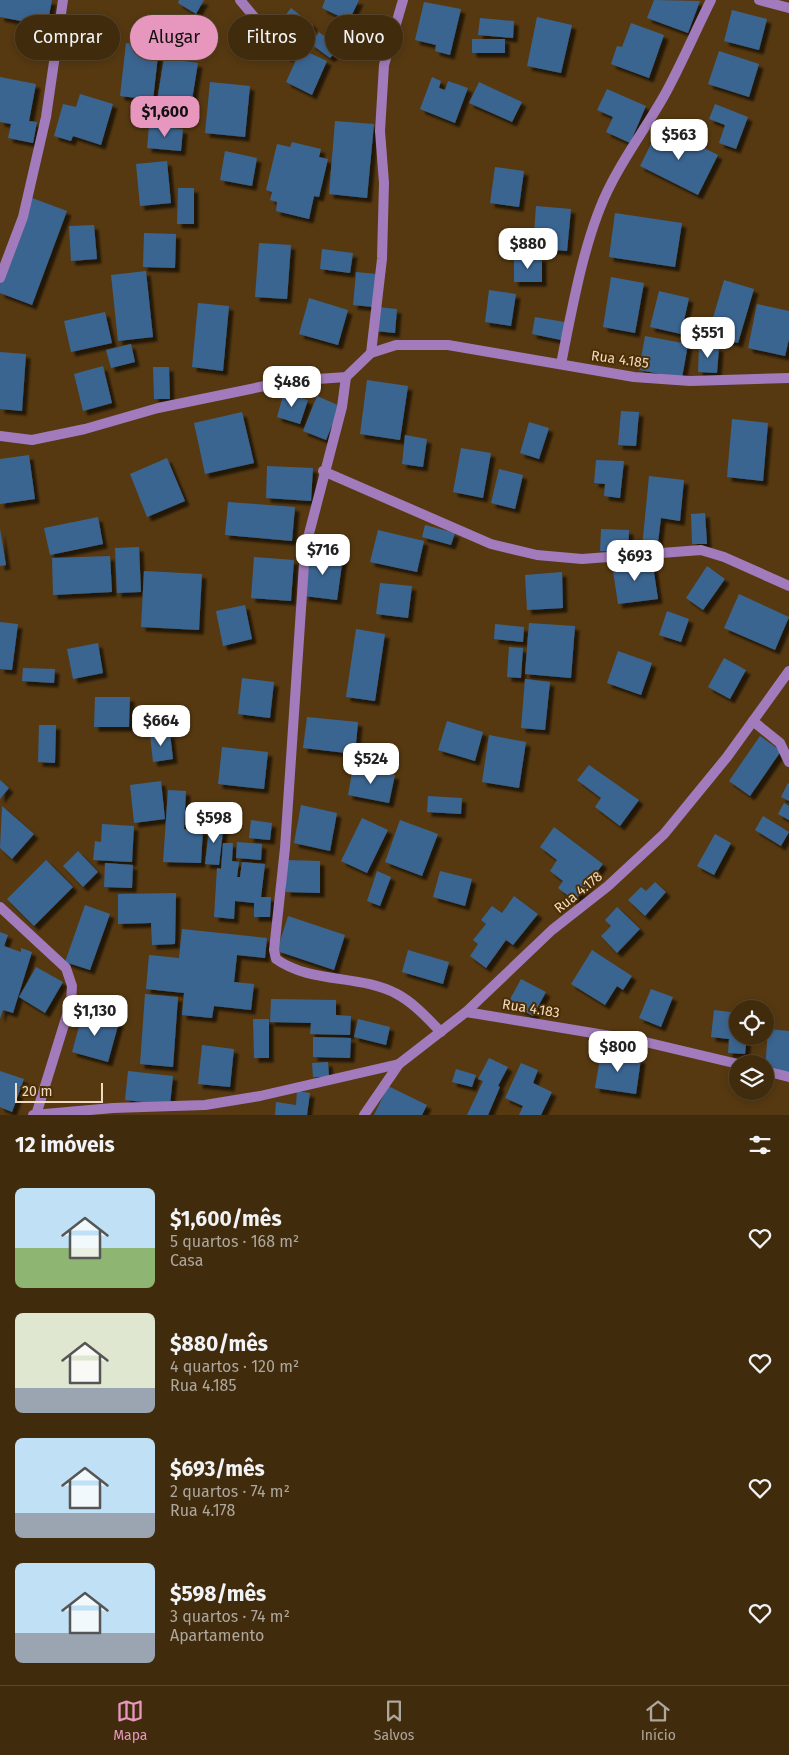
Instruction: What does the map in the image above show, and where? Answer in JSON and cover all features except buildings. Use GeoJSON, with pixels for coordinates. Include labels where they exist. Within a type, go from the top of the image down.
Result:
{"type":"FeatureCollection","features":[{"type":"Feature","properties":{"kind":"street"},"geometry":{"type":"LineString","coordinates":[[0,278],[23,217],[44,126],[63,0]]}},
{"type":"Feature","properties":{"kind":"street"},"geometry":{"type":"LineString","coordinates":[[240,0],[252,15]]}},
{"type":"Feature","properties":{"kind":"street"},"geometry":{"type":"LineString","coordinates":[[0,436],[32,440],[85,429],[158,408],[290,381],[346,376],[371,353],[382,259],[384,183],[380,131],[384,65],[403,0]]}},
{"type":"Feature","properties":{"kind":"street"},"geometry":{"type":"LineString","coordinates":[[561,364],[576,291],[594,225],[610,185],[664,96],[711,0]]}},
{"type":"Feature","properties":{"kind":"street"},"geometry":{"type":"LineString","coordinates":[[759,0],[789,8]]}},
{"type":"Feature","properties":{"kind":"street","name":"Rua 4.185"},"geometry":{"type":"LineString","coordinates":[[371,353],[396,345],[448,344],[634,377],[690,381],[789,378]]}},
{"type":"Feature","properties":{"kind":"street"},"geometry":{"type":"LineString","coordinates":[[346,376],[342,407],[323,471],[305,549],[285,848],[274,950],[276,959],[295,970],[379,988],[397,994],[420,1011],[441,1032]]}},
{"type":"Feature","properties":{"kind":"street"},"geometry":{"type":"LineString","coordinates":[[323,471],[491,544],[537,555],[582,559],[701,550],[724,557],[789,586]]}},
{"type":"Feature","properties":{"kind":"street","name":"Rua 4.178"},"geometry":{"type":"LineString","coordinates":[[364,1115],[399,1064],[466,1012],[552,930],[608,886],[664,834],[727,757],[789,671]]}},
{"type":"Feature","properties":{"kind":"street"},"geometry":{"type":"LineString","coordinates":[[753,721],[780,743],[789,762]]}},
{"type":"Feature","properties":{"kind":"street"},"geometry":{"type":"LineString","coordinates":[[0,906],[66,968],[72,986],[71,1002],[34,1115],[113,1108],[205,1105],[260,1096],[399,1064]]}},
{"type":"Feature","properties":{"kind":"street","name":"Rua 4.183"},"geometry":{"type":"LineString","coordinates":[[466,1012],[641,1040],[729,1062]]}},
{"type":"Feature","properties":{"kind":"street"},"geometry":{"type":"LineString","coordinates":[[774,1073],[789,1077]]}}]}
